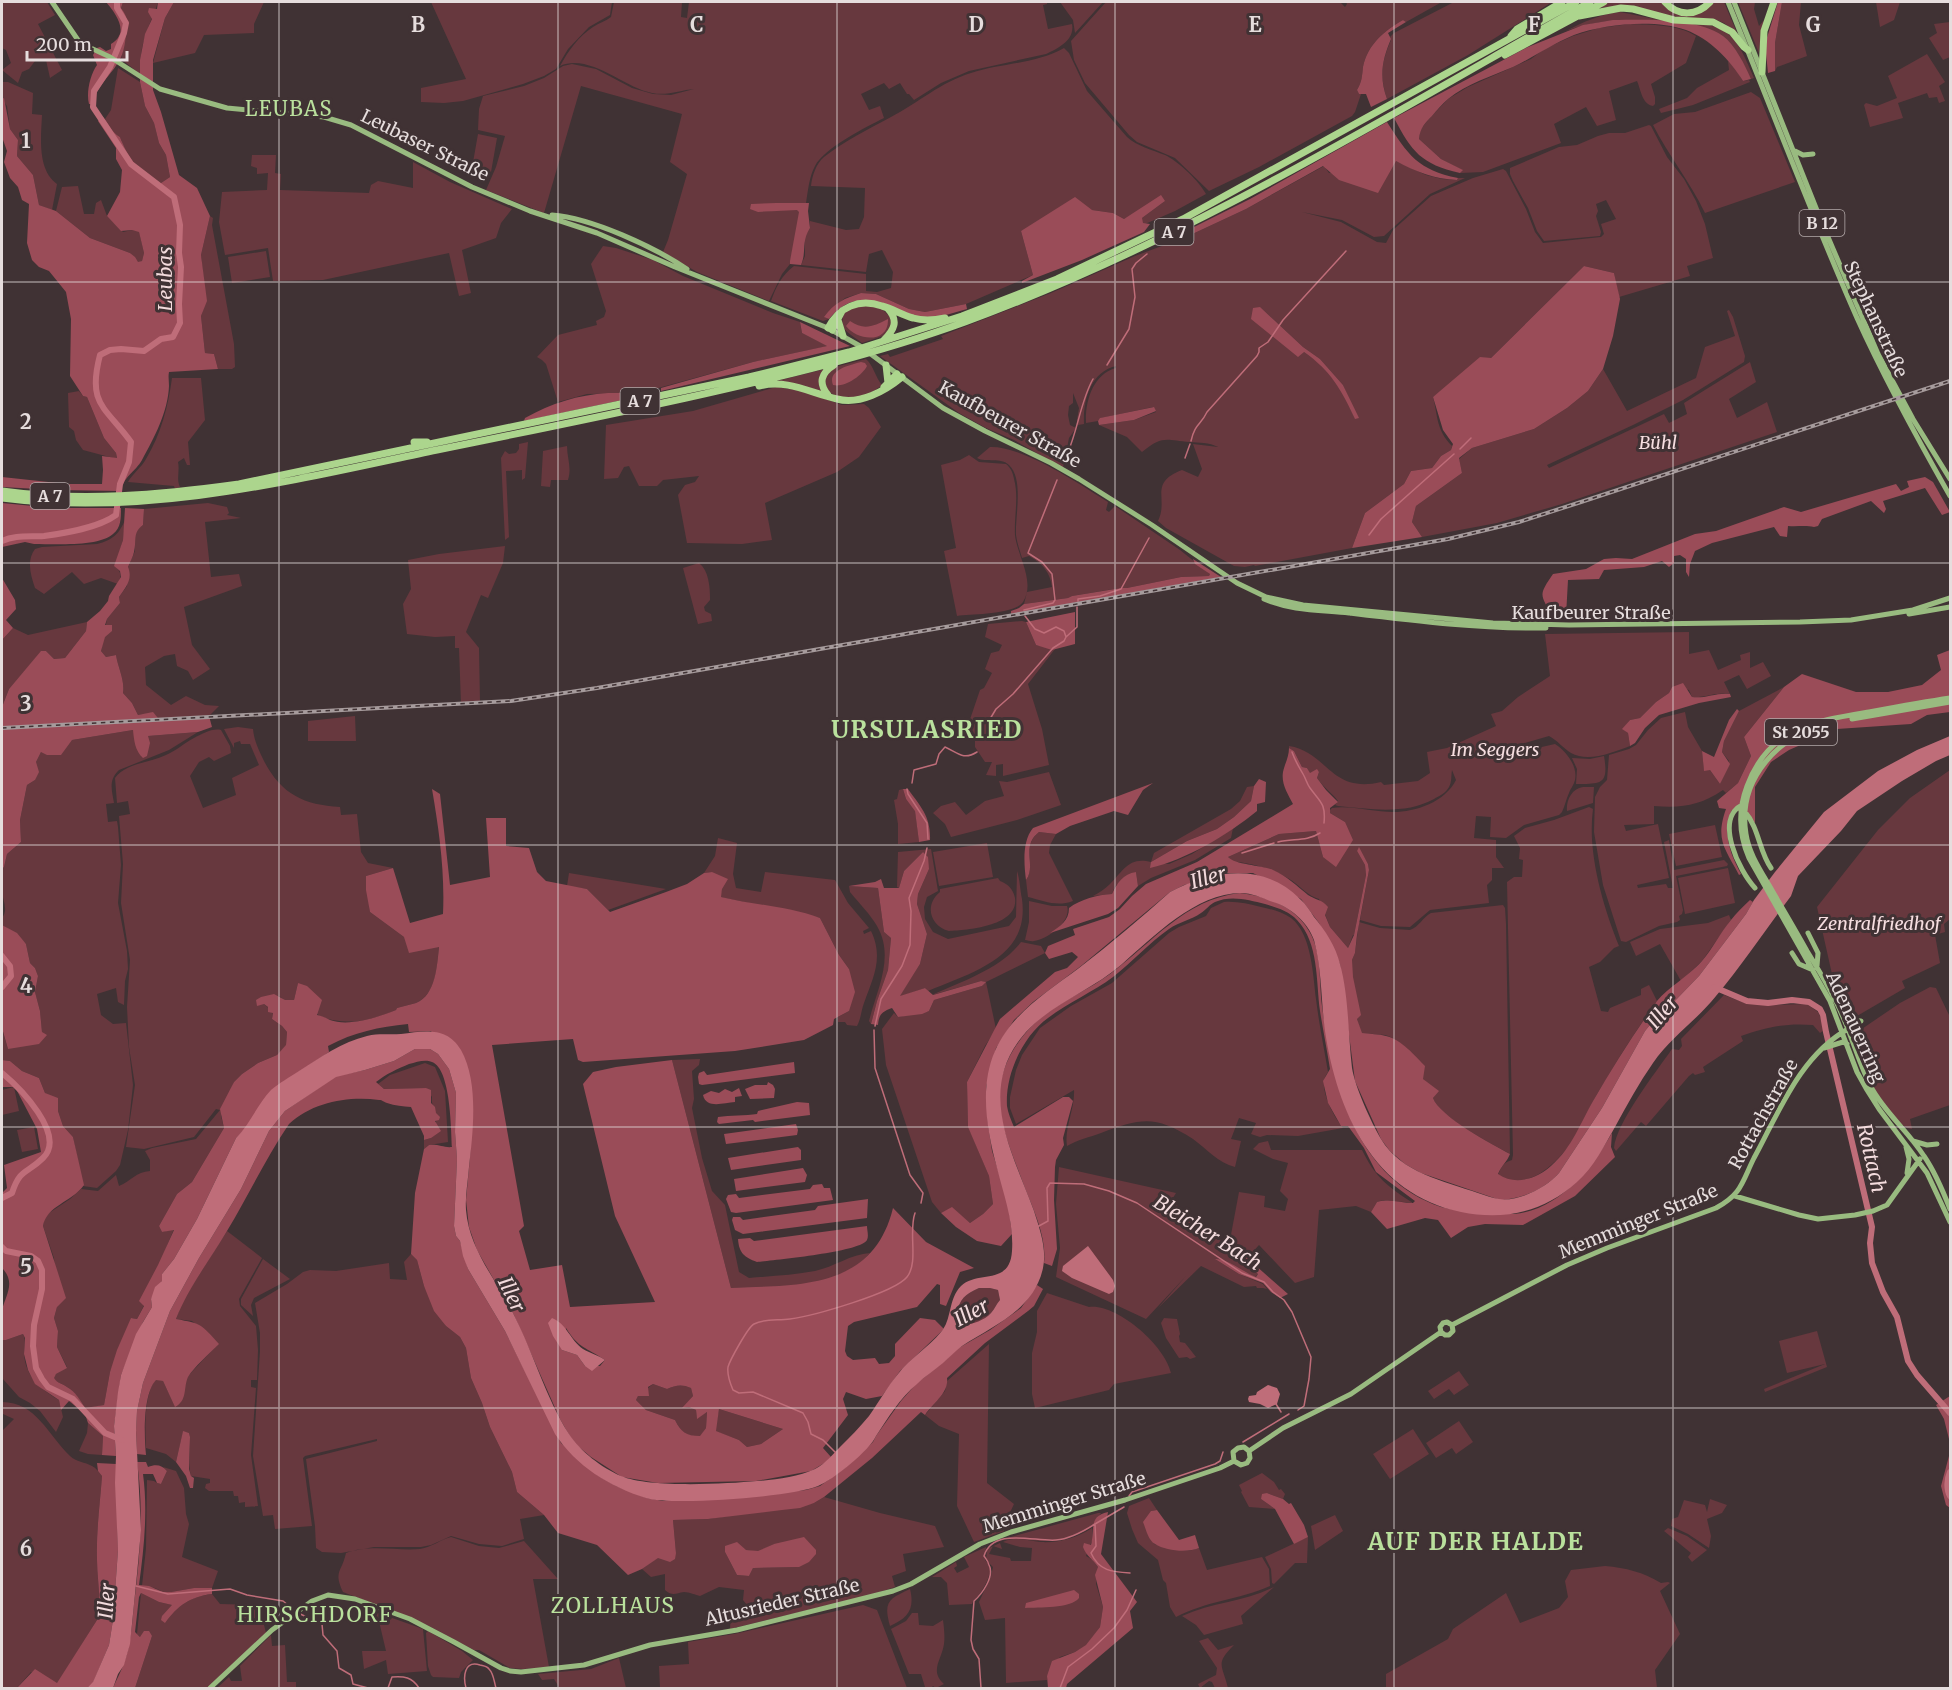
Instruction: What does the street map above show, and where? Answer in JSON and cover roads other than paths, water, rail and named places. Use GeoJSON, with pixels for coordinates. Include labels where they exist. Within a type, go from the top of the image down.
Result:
{"type":"FeatureCollection","features":[{"type":"Feature","properties":{"kind":"highway","name":"A 7"},"geometry":{"type":"LineString","coordinates":[[1508,40],[1517,28],[1562,2]]}},
{"type":"Feature","properties":{"kind":"highway","name":"A 7"},"geometry":{"type":"LineString","coordinates":[[884,345],[1074,271],[1183,219],[1576,2]]}},
{"type":"Feature","properties":{"kind":"highway","name":"A 7"},"geometry":{"type":"LineString","coordinates":[[508,432],[852,354],[1006,307],[1133,252],[1247,195],[1590,2]]}},
{"type":"Feature","properties":{"kind":"highway"},"geometry":{"type":"LineString","coordinates":[[1478,65],[1497,59],[1605,2]]}},
{"type":"Feature","properties":{"kind":"highway"},"geometry":{"type":"LineString","coordinates":[[1665,2],[1677,11],[1690,13],[1703,9],[1710,2]]}},
{"type":"Feature","properties":{"kind":"highway"},"geometry":{"type":"LineString","coordinates":[[1762,72],[1764,31],[1774,2]]}},
{"type":"Feature","properties":{"kind":"highway"},"geometry":{"type":"LineString","coordinates":[[1579,16],[1621,8],[1674,20],[1713,22],[1732,32],[1748,50]]}},
{"type":"Feature","properties":{"kind":"highway"},"geometry":{"type":"LineString","coordinates":[[830,329],[836,315],[843,309],[867,303],[887,307],[922,320],[962,316]]}},
{"type":"Feature","properties":{"kind":"highway"},"geometry":{"type":"LineString","coordinates":[[884,345],[895,325],[894,317],[887,307]]}},
{"type":"Feature","properties":{"kind":"highway"},"geometry":{"type":"LineString","coordinates":[[830,329],[838,320],[843,309]]}},
{"type":"Feature","properties":{"kind":"highway"},"geometry":{"type":"LineString","coordinates":[[838,320],[843,336]]}},
{"type":"Feature","properties":{"kind":"highway","name":"A 7"},"geometry":{"type":"LineString","coordinates":[[2,498],[55,503],[187,498],[221,494],[329,473],[498,434],[744,385],[838,362],[852,354]]}},
{"type":"Feature","properties":{"kind":"highway"},"geometry":{"type":"LineString","coordinates":[[830,397],[822,386],[822,377],[826,370],[838,362]]}},
{"type":"Feature","properties":{"kind":"highway"},"geometry":{"type":"LineString","coordinates":[[886,365],[888,382]]}},
{"type":"Feature","properties":{"kind":"highway"},"geometry":{"type":"LineString","coordinates":[[744,385],[795,386],[830,397],[857,400],[891,386],[900,376]]}},
{"type":"Feature","properties":{"kind":"highway"},"geometry":{"type":"LineString","coordinates":[[882,390],[888,382],[900,376]]}},
{"type":"Feature","properties":{"kind":"highway","name":"A 7"},"geometry":{"type":"LineString","coordinates":[[135,499],[310,470],[442,442],[498,434]]}},
{"type":"Feature","properties":{"kind":"highway"},"geometry":{"type":"LineString","coordinates":[[414,442],[442,442]]}},
{"type":"Feature","properties":{"kind":"highway"},"geometry":{"type":"LineString","coordinates":[[310,470],[326,461]]}},
{"type":"Feature","properties":{"kind":"highway"},"geometry":{"type":"LineString","coordinates":[[294,485],[329,473]]}},
{"type":"Feature","properties":{"kind":"highway","name":"A 7"},"geometry":{"type":"LineString","coordinates":[[2,491],[99,500]]}},
{"type":"Feature","properties":{"kind":"highway"},"geometry":{"type":"LineString","coordinates":[[187,498],[214,500]]}},
{"type":"Feature","properties":{"kind":"main road","name":"Leubaser Straße"},"geometry":{"type":"LineString","coordinates":[[52,2],[78,40],[116,60],[143,80],[160,89],[214,106],[324,117],[351,125],[472,186],[544,215],[587,229],[696,274]]}},
{"type":"Feature","properties":{"kind":"main road","name":"B 12"},"geometry":{"type":"LineString","coordinates":[[1728,2],[1748,50]]}},
{"type":"Feature","properties":{"kind":"main road","name":"B 12"},"geometry":{"type":"LineString","coordinates":[[1734,2],[1762,72]]}},
{"type":"Feature","properties":{"kind":"main road","name":"Stephanstraße"},"geometry":{"type":"LineString","coordinates":[[1748,50],[1775,121],[1845,284]]}},
{"type":"Feature","properties":{"kind":"main road","name":"Stephanstraße"},"geometry":{"type":"LineString","coordinates":[[1762,72],[1848,292],[1877,355],[1950,496]]}},
{"type":"Feature","properties":{"kind":"main road"},"geometry":{"type":"LineString","coordinates":[[1794,150],[1803,155],[1813,154]]}},
{"type":"Feature","properties":{"kind":"main road"},"geometry":{"type":"LineString","coordinates":[[544,215],[566,217],[610,231],[657,251],[696,274]]}},
{"type":"Feature","properties":{"kind":"main road","name":"Kaufbeurer Straße"},"geometry":{"type":"LineString","coordinates":[[696,274],[843,336],[956,415],[1051,463],[1111,498],[1247,591],[1294,608],[1518,628],[1850,624],[1950,607]]}},
{"type":"Feature","properties":{"kind":"main road","name":"Stephanstraße"},"geometry":{"type":"LineString","coordinates":[[1910,420],[1950,479]]}},
{"type":"Feature","properties":{"kind":"main road","name":"Kaufbeurer Straße"},"geometry":{"type":"LineString","coordinates":[[1237,583],[1266,597],[1303,605],[1493,623],[1544,625],[1841,621],[1903,612],[1950,598]]}},
{"type":"Feature","properties":{"kind":"main road","name":"Adenauerring"},"geometry":{"type":"LineString","coordinates":[[1759,873],[1749,846],[1745,828],[1745,812],[1749,793],[1758,773],[1778,747],[1804,730],[1829,722],[1950,700]]}},
{"type":"Feature","properties":{"kind":"main road","name":"Adenauerring"},"geometry":{"type":"LineString","coordinates":[[1916,706],[1821,720],[1789,733],[1760,761],[1748,783],[1742,804],[1741,822],[1744,848],[1812,960],[1871,1088],[1923,1155],[1950,1209]]}},
{"type":"Feature","properties":{"kind":"main road"},"geometry":{"type":"LineString","coordinates":[[1742,804],[1734,811],[1730,822],[1731,843],[1737,861],[1748,881],[1755,888]]}},
{"type":"Feature","properties":{"kind":"main road"},"geometry":{"type":"LineString","coordinates":[[1745,812],[1755,827],[1761,849],[1771,868]]}},
{"type":"Feature","properties":{"kind":"main road"},"geometry":{"type":"LineString","coordinates":[[1730,822],[1735,819],[1741,822]]}},
{"type":"Feature","properties":{"kind":"main road"},"geometry":{"type":"LineString","coordinates":[[1745,828],[1755,827]]}},
{"type":"Feature","properties":{"kind":"main road"},"geometry":{"type":"LineString","coordinates":[[1802,966],[1812,960],[1817,950],[1808,933]]}},
{"type":"Feature","properties":{"kind":"main road"},"geometry":{"type":"LineString","coordinates":[[1792,953],[1802,966],[1815,969]]}},
{"type":"Feature","properties":{"kind":"main road"},"geometry":{"type":"LineString","coordinates":[[1812,960],[1815,969]]}},
{"type":"Feature","properties":{"kind":"main road","name":"Adenauerring"},"geometry":{"type":"LineString","coordinates":[[1815,969],[1843,1015],[1847,1044],[1857,1072],[1879,1109],[1918,1160],[1950,1222]]}},
{"type":"Feature","properties":{"kind":"main road"},"geometry":{"type":"LineString","coordinates":[[1843,1015],[1847,1020],[1861,1021]]}},
{"type":"Feature","properties":{"kind":"main road","name":"Rottachstraße"},"geometry":{"type":"LineString","coordinates":[[1735,1196],[1805,1067],[1823,1047],[1845,1031]]}},
{"type":"Feature","properties":{"kind":"main road"},"geometry":{"type":"LineString","coordinates":[[1834,1041],[1847,1044]]}},
{"type":"Feature","properties":{"kind":"main road"},"geometry":{"type":"LineString","coordinates":[[1903,1140],[1909,1158],[1906,1176]]}},
{"type":"Feature","properties":{"kind":"main road"},"geometry":{"type":"LineString","coordinates":[[1911,1140],[1928,1145],[1937,1144]]}},
{"type":"Feature","properties":{"kind":"main road","name":"Memminger Straße"},"geometry":{"type":"LineString","coordinates":[[1249,1451],[1283,1428],[1351,1394],[1441,1332],[1440,1327],[1443,1323],[1448,1322],[1452,1325],[1567,1265],[1716,1208],[1735,1196],[1818,1219],[1832,1219],[1873,1211],[1887,1204],[1923,1155]]}},
{"type":"Feature","properties":{"kind":"main road"},"geometry":{"type":"LineString","coordinates":[[1906,1176],[1920,1169],[1926,1173]]}},
{"type":"Feature","properties":{"kind":"main road","name":"Memminger Straße"},"geometry":{"type":"LineString","coordinates":[[1234,1461],[1233,1452],[1238,1448],[1249,1451]]}},
{"type":"Feature","properties":{"kind":"main road","name":"Memminger Straße"},"geometry":{"type":"LineString","coordinates":[[1234,1461],[1241,1465],[1247,1463],[1250,1458],[1249,1451]]}},
{"type":"Feature","properties":{"kind":"main road","name":"Memminger Straße"},"geometry":{"type":"LineString","coordinates":[[875,1596],[911,1584],[980,1544],[1011,1532],[1131,1498],[1220,1468],[1234,1461]]}},
{"type":"Feature","properties":{"kind":"main road","name":"Altusrieder Straße"},"geometry":{"type":"LineString","coordinates":[[210,1689],[272,1630],[323,1595],[345,1597],[369,1604],[426,1626],[501,1668],[521,1672],[584,1665],[650,1645],[737,1630],[875,1596]]}},
{"type":"Feature","properties":{"kind":"waterway","name":"Leubas"},"geometry":{"type":"LineString","coordinates":[[2,541],[82,529],[109,520],[116,515],[120,484],[129,462],[131,442],[106,412],[97,395],[100,355],[110,350],[144,351],[161,339],[173,337],[180,323],[180,225],[174,197],[131,164],[93,107],[94,91],[110,67],[124,33],[126,23],[117,8],[117,2]]}},
{"type":"Feature","properties":{"kind":"waterway"},"geometry":{"type":"LineString","coordinates":[[1191,441],[1194,431],[1207,412],[1257,356],[1259,348],[1268,342],[1283,320],[1346,251]]}},
{"type":"Feature","properties":{"kind":"waterway"},"geometry":{"type":"LineString","coordinates":[[1107,365],[1129,329],[1135,297],[1132,269],[1147,254]]}},
{"type":"Feature","properties":{"kind":"waterway"},"geometry":{"type":"LineString","coordinates":[[1068,452],[1085,396],[1093,379]]}},
{"type":"Feature","properties":{"kind":"waterway"},"geometry":{"type":"LineString","coordinates":[[1460,449],[1471,438]]}},
{"type":"Feature","properties":{"kind":"waterway"},"geometry":{"type":"LineString","coordinates":[[1185,458],[1190,444]]}},
{"type":"Feature","properties":{"kind":"waterway"},"geometry":{"type":"LineString","coordinates":[[1369,535],[1381,519],[1454,454]]}},
{"type":"Feature","properties":{"kind":"waterway"},"geometry":{"type":"LineString","coordinates":[[1024,610],[1053,603],[1055,600],[1052,574],[1042,562],[1028,553],[1057,480]]}},
{"type":"Feature","properties":{"kind":"waterway"},"geometry":{"type":"LineString","coordinates":[[1078,601],[1078,599],[1100,596],[1121,589],[1149,538]]}},
{"type":"Feature","properties":{"kind":"waterway"},"geometry":{"type":"LineString","coordinates":[[1066,637],[1077,627],[1077,607]]}},
{"type":"Feature","properties":{"kind":"waterway"},"geometry":{"type":"LineString","coordinates":[[986,738],[990,719],[996,709],[1066,637],[1064,631],[1056,627],[1044,633],[1035,629],[1025,616]]}},
{"type":"Feature","properties":{"kind":"waterway"},"geometry":{"type":"LineString","coordinates":[[912,783],[914,770],[936,764],[939,754],[945,747],[964,756],[977,752]]}},
{"type":"Feature","properties":{"kind":"waterway"},"geometry":{"type":"LineString","coordinates":[[1292,752],[1309,786],[1322,803],[1324,823]]}},
{"type":"Feature","properties":{"kind":"waterway"},"geometry":{"type":"LineString","coordinates":[[907,789],[927,823],[928,839]]}},
{"type":"Feature","properties":{"kind":"waterway"},"geometry":{"type":"LineString","coordinates":[[1278,842],[1305,839],[1320,833]]}},
{"type":"Feature","properties":{"kind":"waterway"},"geometry":{"type":"LineString","coordinates":[[1242,853],[1274,843]]}},
{"type":"Feature","properties":{"kind":"waterway"},"geometry":{"type":"LineString","coordinates":[[875,1026],[881,999],[902,966],[910,945],[909,898],[927,848]]}},
{"type":"Feature","properties":{"kind":"waterway","name":"Leubas"},"geometry":{"type":"LineString","coordinates":[[2,956],[10,966],[11,976],[2,987]]}},
{"type":"Feature","properties":{"kind":"waterway","name":"Rottach"},"geometry":{"type":"LineString","coordinates":[[1714,987],[1747,1001],[1768,1003],[1792,1000],[1809,1002],[1820,1009],[1872,1227],[1870,1243],[1872,1263],[1883,1292],[1897,1317],[1908,1361],[1950,1413]]}},
{"type":"Feature","properties":{"kind":"waterway"},"geometry":{"type":"LineString","coordinates":[[874,1030],[875,1068],[910,1175],[923,1193],[921,1203]]}},
{"type":"Feature","properties":{"kind":"waterway","name":"Leubas"},"geometry":{"type":"LineString","coordinates":[[2,1073],[38,1112],[49,1137],[49,1148],[43,1158],[21,1175],[12,1193],[2,1198]]}},
{"type":"Feature","properties":{"kind":"waterway","name":"Bleicher Bach"},"geometry":{"type":"LineString","coordinates":[[1037,1227],[1048,1221],[1047,1188],[1050,1183],[1084,1184],[1109,1191],[1137,1203],[1242,1273],[1264,1282],[1284,1300],[1292,1312],[1311,1357],[1304,1406],[1298,1410]]}},
{"type":"Feature","properties":{"kind":"waterway"},"geometry":{"type":"LineString","coordinates":[[836,1453],[823,1440],[811,1434],[803,1413],[753,1392],[739,1393],[733,1390],[728,1367],[744,1337],[754,1324],[763,1321],[786,1320],[834,1309],[886,1290],[907,1277],[911,1271],[912,1229],[915,1213]]}},
{"type":"Feature","properties":{"kind":"waterway","name":"Leubas"},"geometry":{"type":"LineString","coordinates":[[2,1247],[6,1251],[31,1256],[38,1261],[42,1270],[42,1289],[34,1325],[33,1346],[36,1368],[42,1379],[48,1387],[73,1399],[105,1433],[122,1440]]}},
{"type":"Feature","properties":{"kind":"waterway"},"geometry":{"type":"LineString","coordinates":[[1276,1404],[1281,1412]]}},
{"type":"Feature","properties":{"kind":"waterway","name":"Bleicher Bach"},"geometry":{"type":"LineString","coordinates":[[1243,1442],[1289,1414]]}},
{"type":"Feature","properties":{"kind":"waterway","name":"Bleicher Bach"},"geometry":{"type":"LineString","coordinates":[[1129,1496],[1132,1492],[1215,1464],[1220,1461],[1223,1452]]}},
{"type":"Feature","properties":{"kind":"waterway","name":"Rottach"},"geometry":{"type":"LineString","coordinates":[[1950,1472],[1947,1484],[1950,1496]]}},
{"type":"Feature","properties":{"kind":"waterway","name":"Bleicher Bach"},"geometry":{"type":"LineString","coordinates":[[1124,1507],[1095,1524],[1096,1546],[1091,1553],[1102,1567],[1130,1573]]}},
{"type":"Feature","properties":{"kind":"waterway"},"geometry":{"type":"LineString","coordinates":[[981,1688],[979,1659],[971,1640],[974,1601],[984,1589],[990,1574],[989,1564],[984,1556],[989,1547],[1005,1539],[1061,1539],[1077,1534],[1095,1524]]}},
{"type":"Feature","properties":{"kind":"waterway"},"geometry":{"type":"LineString","coordinates":[[136,1586],[168,1594],[230,1589],[247,1595],[283,1601],[294,1610]]}},
{"type":"Feature","properties":{"kind":"waterway","name":"Bleicher Bach"},"geometry":{"type":"LineString","coordinates":[[1060,1688],[1068,1667],[1114,1628],[1127,1610],[1136,1590]]}},
{"type":"Feature","properties":{"kind":"waterway"},"geometry":{"type":"LineString","coordinates":[[298,1613],[322,1624],[323,1635],[337,1651],[339,1668],[351,1675],[353,1684],[368,1688]]}},
{"type":"Feature","properties":{"kind":"waterway"},"geometry":{"type":"LineString","coordinates":[[466,1688],[466,1670],[475,1664],[485,1666],[491,1671],[496,1688]]}},
{"type":"Feature","properties":{"kind":"waterway"},"geometry":{"type":"LineString","coordinates":[[388,1688],[392,1677],[411,1679],[419,1688]]}},
{"type":"Feature","properties":{"kind":"railway"},"geometry":{"type":"LineString","coordinates":[[2,728],[511,701],[597,688],[1448,539],[1519,522],[1950,381]]}},
{"type":"Feature","properties":{"kind":"district","name":"LEUBAS"},"geometry":{"type":"Point","coordinates":[289,108]}},
{"type":"Feature","properties":{"kind":"district","name":"URSULASRIED"},"geometry":{"type":"Point","coordinates":[927,729]}},
{"type":"Feature","properties":{"kind":"district","name":"AUF DER HALDE"},"geometry":{"type":"Point","coordinates":[1476,1541]}},
{"type":"Feature","properties":{"kind":"district","name":"ZOLLHAUS"},"geometry":{"type":"Point","coordinates":[613,1605]}},
{"type":"Feature","properties":{"kind":"district","name":"HIRSCHDORF"},"geometry":{"type":"Point","coordinates":[315,1614]}},
{"type":"Feature","properties":{"kind":"park label","name":"Bühl"},"geometry":{"type":"Point","coordinates":[1658,442]}},
{"type":"Feature","properties":{"kind":"park label","name":"Im Seggers"},"geometry":{"type":"Point","coordinates":[1495,749]}},
{"type":"Feature","properties":{"kind":"park label","name":"Zentralfriedhof"},"geometry":{"type":"Point","coordinates":[1879,923]}},
{"type":"Feature","properties":{"kind":"water label","name":"Iller"},"geometry":{"type":"Point","coordinates":[1208,877]}},
{"type":"Feature","properties":{"kind":"water label","name":"Iller"},"geometry":{"type":"Point","coordinates":[1662,1012]}},
{"type":"Feature","properties":{"kind":"water label","name":"Iller"},"geometry":{"type":"Point","coordinates":[512,1294]}},
{"type":"Feature","properties":{"kind":"water label","name":"Iller"},"geometry":{"type":"Point","coordinates":[971,1312]}},
{"type":"Feature","properties":{"kind":"water label","name":"Iller"},"geometry":{"type":"Point","coordinates":[106,1601]}}]}
